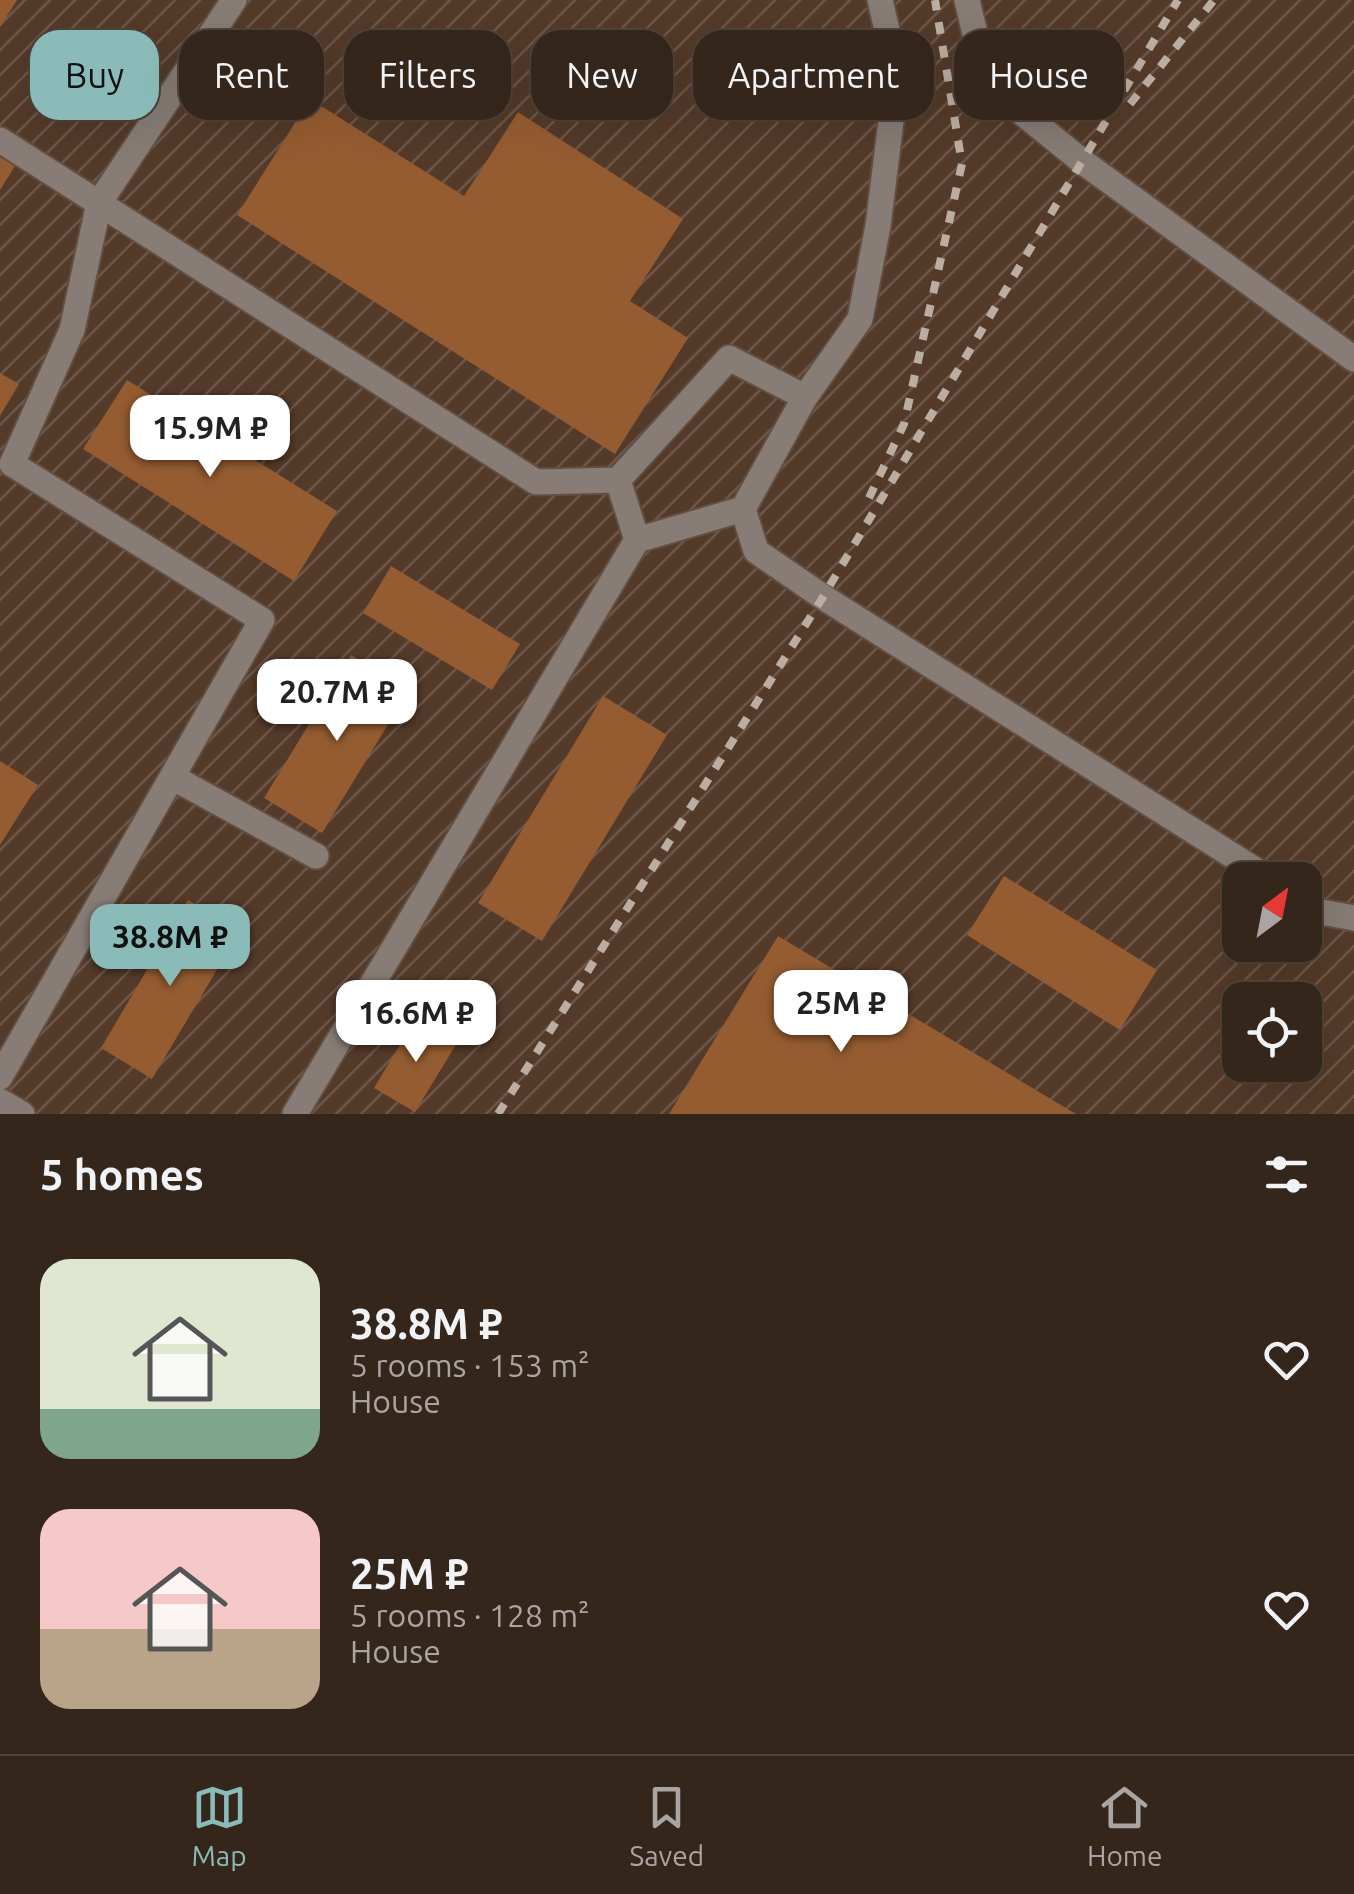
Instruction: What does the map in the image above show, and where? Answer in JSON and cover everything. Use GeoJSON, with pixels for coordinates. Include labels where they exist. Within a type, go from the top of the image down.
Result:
{"type":"FeatureCollection","features":[{"type":"Feature","properties":{"kind":"lane"},"geometry":{"type":"LineString","coordinates":[[0,1076],[262,620],[12,464],[72,330],[99,203],[234,0]]}},
{"type":"Feature","properties":{"kind":"lane"},"geometry":{"type":"LineString","coordinates":[[295,1114],[637,540],[743,509],[804,398],[860,319],[898,73],[880,0]]}},
{"type":"Feature","properties":{"kind":"lane"},"geometry":{"type":"LineString","coordinates":[[967,0],[980,56],[1015,107],[1083,162],[1354,359]]}},
{"type":"Feature","properties":{"kind":"lane"},"geometry":{"type":"LineString","coordinates":[[0,140],[536,482],[618,480],[729,358],[804,398]]}},
{"type":"Feature","properties":{"kind":"lane"},"geometry":{"type":"LineString","coordinates":[[618,480],[637,540]]}},
{"type":"Feature","properties":{"kind":"lane"},"geometry":{"type":"LineString","coordinates":[[743,509],[756,551],[823,598],[1242,862]]}},
{"type":"Feature","properties":{"kind":"lane"},"geometry":{"type":"LineString","coordinates":[[172,777],[316,856]]}},
{"type":"Feature","properties":{"kind":"lane"},"geometry":{"type":"LineString","coordinates":[[1322,912],[1354,918]]}},
{"type":"Feature","properties":{"kind":"lane"},"geometry":{"type":"LineString","coordinates":[[0,1100],[22,1114]]}},
{"type":"Feature","properties":{"kind":"shaded area"},"geometry":{"type":"Polygon","coordinates":[[[0,0],[1354,0],[1354,1114],[0,1114],[0,0]]]}},
{"type":"Feature","properties":{"kind":"building"},"geometry":{"type":"Polygon","coordinates":[[[0,0],[17,0],[0,27],[0,0]]]}},
{"type":"Feature","properties":{"kind":"building"},"geometry":{"type":"Polygon","coordinates":[[[324,108],[464,196],[518,112],[683,219],[630,301],[688,338],[615,454],[237,215],[297,120],[324,120],[324,108]]]}},
{"type":"Feature","properties":{"kind":"building"},"geometry":{"type":"Polygon","coordinates":[[[0,157],[15,166],[0,190],[0,157]]]}},
{"type":"Feature","properties":{"kind":"building"},"geometry":{"type":"Polygon","coordinates":[[[0,373],[19,384],[0,416],[0,373]]]}},
{"type":"Feature","properties":{"kind":"building"},"geometry":{"type":"Polygon","coordinates":[[[127,380],[337,511],[294,581],[83,449],[127,380]]]}},
{"type":"Feature","properties":{"kind":"building"},"geometry":{"type":"Polygon","coordinates":[[[391,566],[520,644],[492,690],[363,613],[391,566]]]}},
{"type":"Feature","properties":{"kind":"building"},"geometry":{"type":"Polygon","coordinates":[[[351,655],[409,690],[322,833],[264,798],[351,655]]]}},
{"type":"Feature","properties":{"kind":"building"},"geometry":{"type":"Polygon","coordinates":[[[603,696],[667,735],[542,941],[478,903],[603,696]]]}},
{"type":"Feature","properties":{"kind":"building"},"geometry":{"type":"Polygon","coordinates":[[[0,761],[38,785],[0,845],[0,761]]]}},
{"type":"Feature","properties":{"kind":"building"},"geometry":{"type":"Polygon","coordinates":[[[1004,876],[1157,970],[1120,1030],[967,935],[1004,876]]]}},
{"type":"Feature","properties":{"kind":"building"},"geometry":{"type":"Polygon","coordinates":[[[188,900],[240,931],[152,1079],[101,1048],[188,900]]]}},
{"type":"Feature","properties":{"kind":"building"},"geometry":{"type":"Polygon","coordinates":[[[778,936],[1076,1114],[669,1114],[778,936]]]}},
{"type":"Feature","properties":{"kind":"building"},"geometry":{"type":"Polygon","coordinates":[[[416,1018],[457,1043],[415,1112],[374,1088],[416,1018]]]}},
{"type":"Feature","properties":{"kind":"railway"},"geometry":{"type":"LineString","coordinates":[[869,498],[904,424],[962,164],[935,0]]}},
{"type":"Feature","properties":{"kind":"railway"},"geometry":{"type":"LineString","coordinates":[[498,1114],[823,597],[1178,0]]}},
{"type":"Feature","properties":{"kind":"railway"},"geometry":{"type":"LineString","coordinates":[[1130,104],[1214,0]]}}]}
